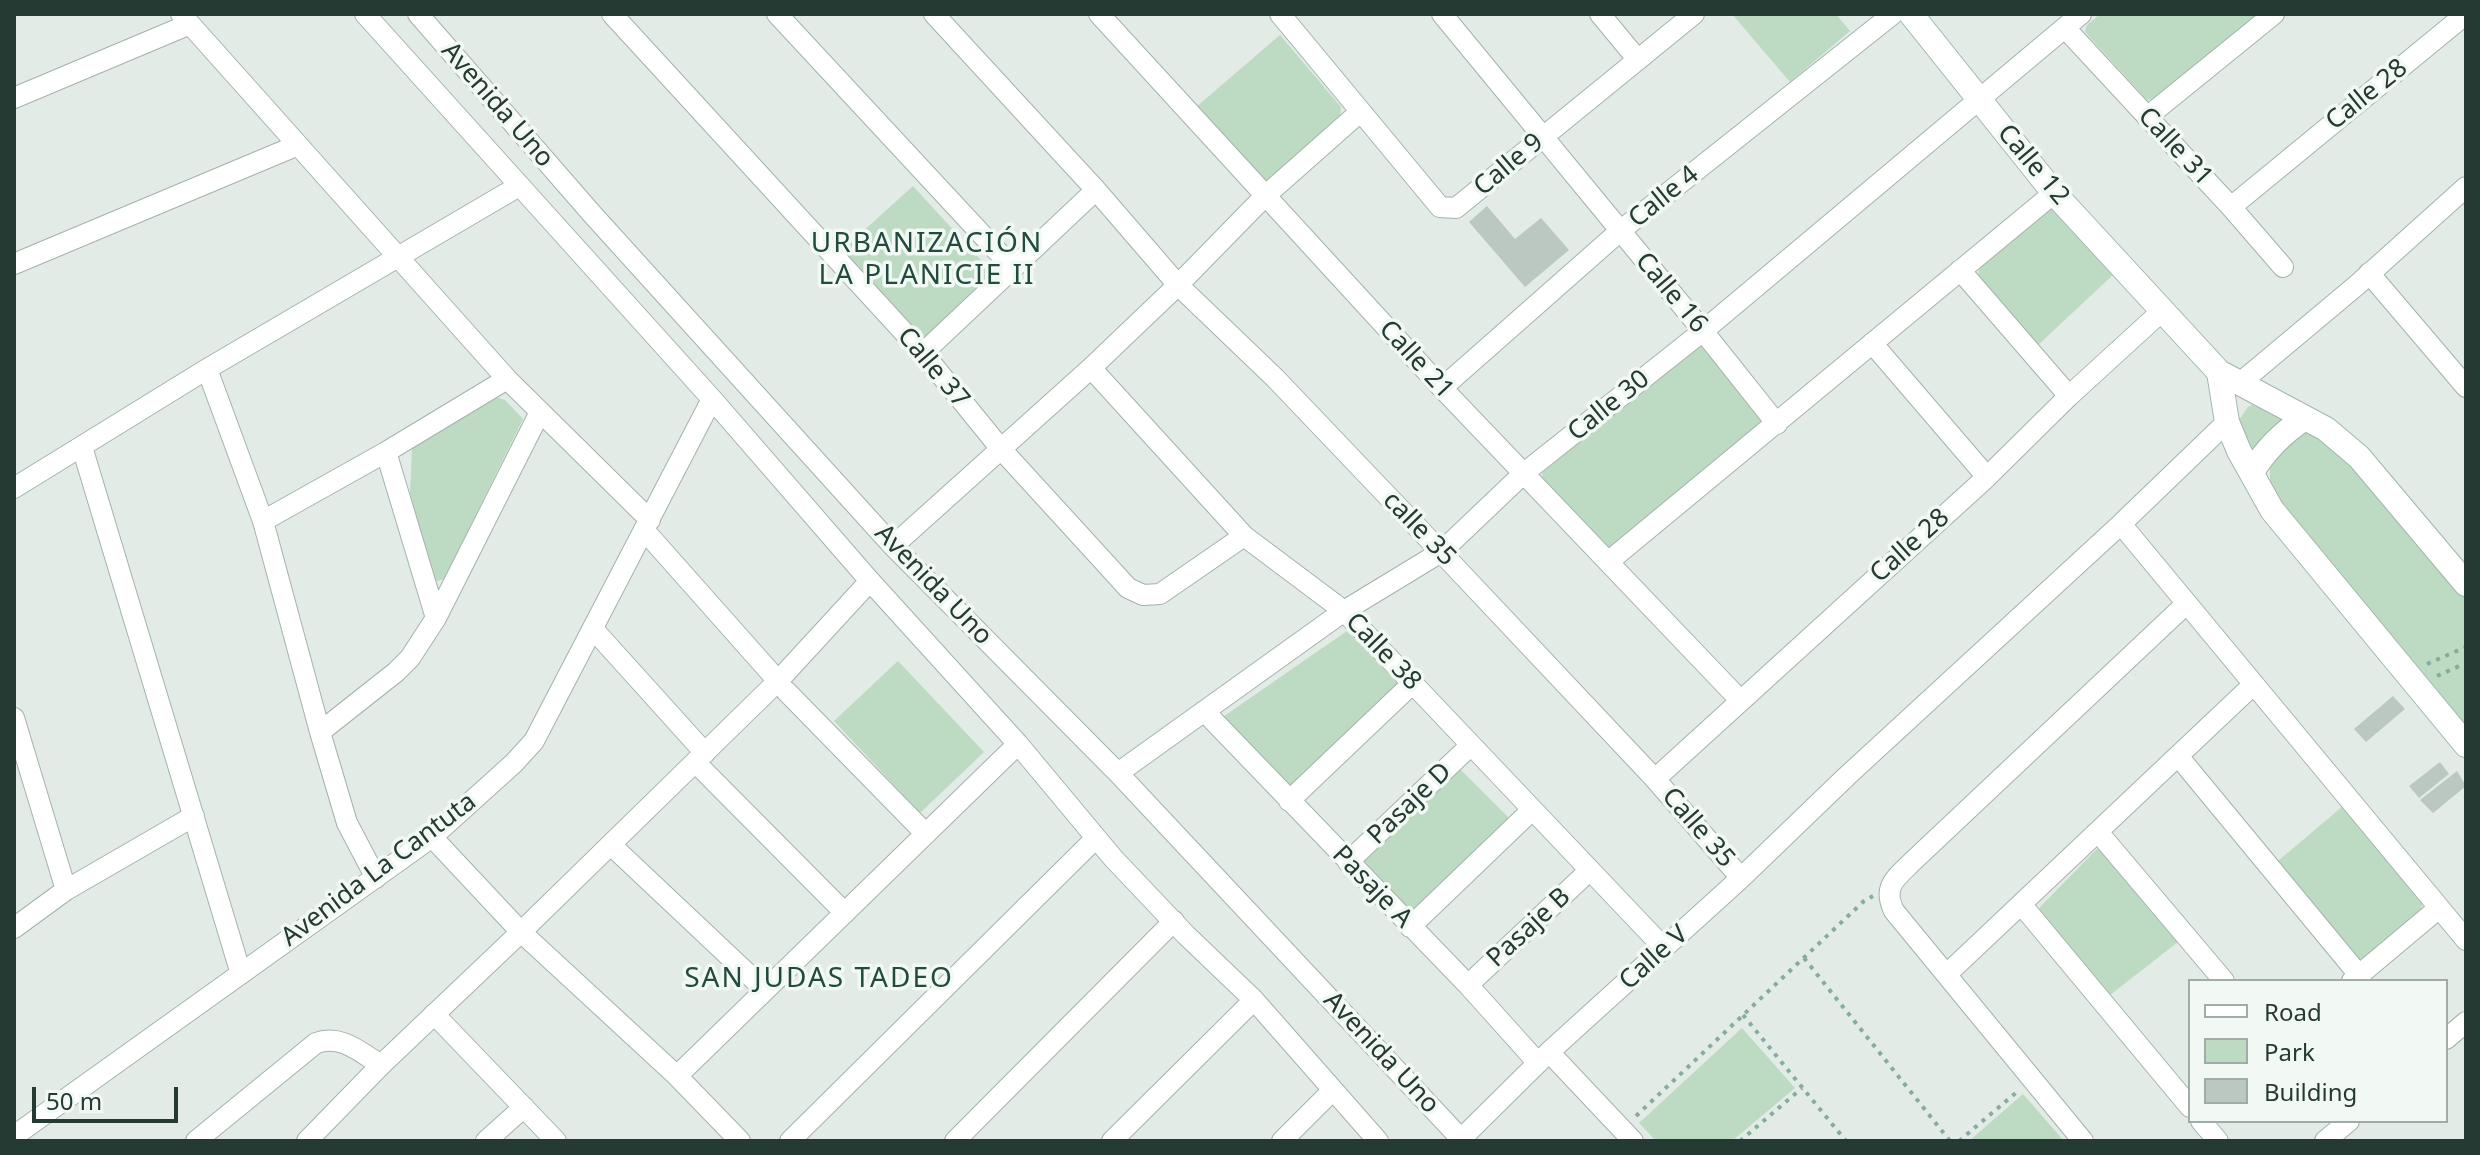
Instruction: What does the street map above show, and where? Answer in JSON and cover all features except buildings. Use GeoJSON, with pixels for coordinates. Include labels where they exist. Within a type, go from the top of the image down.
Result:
{"type":"FeatureCollection","features":[{"type":"Feature","properties":{"kind":"street","name":"Avenida Uno"},"geometry":{"type":"LineString","coordinates":[[365,14],[712,399],[870,581],[1018,744],[1096,838],[1254,1000],[1378,1141]]}},
{"type":"Feature","properties":{"kind":"street","name":"Avenida Uno"},"geometry":{"type":"LineString","coordinates":[[418,14],[593,215],[893,546],[1118,773],[1462,1140]]}},
{"type":"Feature","properties":{"kind":"street","name":"Calle 37"},"geometry":{"type":"LineString","coordinates":[[612,14],[923,353],[1001,449],[1128,588],[1143,595],[1160,594],[1244,536]]}},
{"type":"Feature","properties":{"kind":"street"},"geometry":{"type":"LineString","coordinates":[[777,14],[1013,268]]}},
{"type":"Feature","properties":{"kind":"street","name":"calle 35"},"geometry":{"type":"LineString","coordinates":[[934,14],[1096,190],[1178,285],[1275,378],[1655,779]]}},
{"type":"Feature","properties":{"kind":"street","name":"Calle 21"},"geometry":{"type":"LineString","coordinates":[[1099,14],[1442,388],[1740,700]]}},
{"type":"Feature","properties":{"kind":"street","name":"Calle 9"},"geometry":{"type":"LineString","coordinates":[[1280,14],[1440,207],[1456,208],[1694,14]]}},
{"type":"Feature","properties":{"kind":"street","name":"Calle 16"},"geometry":{"type":"LineString","coordinates":[[1442,14],[1777,424]]}},
{"type":"Feature","properties":{"kind":"street"},"geometry":{"type":"LineString","coordinates":[[1600,14],[1638,60]]}},
{"type":"Feature","properties":{"kind":"street","name":"Calle 4"},"geometry":{"type":"LineString","coordinates":[[1442,388],[1620,231],[1893,14]]}},
{"type":"Feature","properties":{"kind":"street","name":"Calle 12"},"geometry":{"type":"LineString","coordinates":[[1911,14],[2054,193],[2162,311],[2230,377],[2326,429],[2359,457],[2466,584]]}},
{"type":"Feature","properties":{"kind":"street","name":"Calle 30"},"geometry":{"type":"LineString","coordinates":[[1118,773],[1344,611],[1441,552],[1524,473],[1703,331],[2081,14]]}},
{"type":"Feature","properties":{"kind":"street"},"geometry":{"type":"LineString","coordinates":[[2147,117],[2274,14]]}},
{"type":"Feature","properties":{"kind":"street","name":"Calle 28"},"geometry":{"type":"LineString","coordinates":[[2231,207],[2466,14]]}},
{"type":"Feature","properties":{"kind":"street"},"geometry":{"type":"LineString","coordinates":[[14,98],[186,19],[507,379],[647,525],[782,686],[926,834]]}},
{"type":"Feature","properties":{"kind":"street","name":"Calle 31"},"geometry":{"type":"LineString","coordinates":[[2065,28],[2283,267]]}},
{"type":"Feature","properties":{"kind":"street"},"geometry":{"type":"LineString","coordinates":[[893,546],[1091,368],[1265,196],[1360,112]]}},
{"type":"Feature","properties":{"kind":"street"},"geometry":{"type":"LineString","coordinates":[[14,264],[298,145]]}},
{"type":"Feature","properties":{"kind":"street"},"geometry":{"type":"LineString","coordinates":[[14,488],[207,369],[519,186]]}},
{"type":"Feature","properties":{"kind":"street"},"geometry":{"type":"LineString","coordinates":[[2466,187],[2369,273],[2230,377],[2227,422],[2272,510],[2466,745]]}},
{"type":"Feature","properties":{"kind":"street"},"geometry":{"type":"LineString","coordinates":[[923,353],[1096,190]]}},
{"type":"Feature","properties":{"kind":"street"},"geometry":{"type":"LineString","coordinates":[[1608,562],[2054,193]]}},
{"type":"Feature","properties":{"kind":"street"},"geometry":{"type":"LineString","coordinates":[[1960,270],[2069,396]]}},
{"type":"Feature","properties":{"kind":"street"},"geometry":{"type":"LineString","coordinates":[[2369,273],[2466,387]]}},
{"type":"Feature","properties":{"kind":"street","name":"Calle 28"},"geometry":{"type":"LineString","coordinates":[[1655,779],[1987,477],[2162,311]]}},
{"type":"Feature","properties":{"kind":"street"},"geometry":{"type":"LineString","coordinates":[[1872,343],[1987,477]]}},
{"type":"Feature","properties":{"kind":"street","name":"Calle 38"},"geometry":{"type":"LineString","coordinates":[[1091,368],[1244,536],[1344,611],[1664,948]]}},
{"type":"Feature","properties":{"kind":"street"},"geometry":{"type":"LineString","coordinates":[[207,369],[263,521],[347,823],[376,878]]}},
{"type":"Feature","properties":{"kind":"street"},"geometry":{"type":"LineString","coordinates":[[263,521],[507,379]]}},
{"type":"Feature","properties":{"kind":"street","name":"Avenida La Cantuta"},"geometry":{"type":"LineString","coordinates":[[14,1136],[432,837],[514,763],[534,741],[712,399]]}},
{"type":"Feature","properties":{"kind":"street"},"geometry":{"type":"LineString","coordinates":[[320,732],[410,658],[436,618],[540,412]]}},
{"type":"Feature","properties":{"kind":"street"},"geometry":{"type":"LineString","coordinates":[[2252,472],[2263,453],[2284,431],[2305,418]]}},
{"type":"Feature","properties":{"kind":"street","name":"Calle V"},"geometry":{"type":"LineString","coordinates":[[1462,1140],[1544,1058],[1741,878],[2227,422]]}},
{"type":"Feature","properties":{"kind":"street"},"geometry":{"type":"LineString","coordinates":[[82,447],[241,974]]}},
{"type":"Feature","properties":{"kind":"street"},"geometry":{"type":"LineString","coordinates":[[386,452],[436,618]]}},
{"type":"Feature","properties":{"kind":"street"},"geometry":{"type":"LineString","coordinates":[[2121,524],[2466,940]]}},
{"type":"Feature","properties":{"kind":"street"},"geometry":{"type":"LineString","coordinates":[[307,1141],[381,1065],[700,757],[782,686],[870,581]]}},
{"type":"Feature","properties":{"kind":"street"},"geometry":{"type":"LineString","coordinates":[[2083,1141],[1894,911],[1888,893],[1913,861],[2186,604]]}},
{"type":"Feature","properties":{"kind":"street"},"geometry":{"type":"LineString","coordinates":[[594,630],[700,757],[845,913]]}},
{"type":"Feature","properties":{"kind":"street"},"geometry":{"type":"LineString","coordinates":[[1289,801],[1413,683]]}},
{"type":"Feature","properties":{"kind":"street"},"geometry":{"type":"LineString","coordinates":[[1947,974],[2254,684]]}},
{"type":"Feature","properties":{"kind":"street","name":"Pasaje A"},"geometry":{"type":"LineString","coordinates":[[1204,711],[1410,927],[1628,1135]]}},
{"type":"Feature","properties":{"kind":"street"},"geometry":{"type":"LineString","coordinates":[[14,718],[66,890]]}},
{"type":"Feature","properties":{"kind":"street"},"geometry":{"type":"LineString","coordinates":[[677,1076],[1018,744]]}},
{"type":"Feature","properties":{"kind":"street","name":"Pasaje D"},"geometry":{"type":"LineString","coordinates":[[1348,862],[1471,745]]}},
{"type":"Feature","properties":{"kind":"street"},"geometry":{"type":"LineString","coordinates":[[2178,756],[2355,978],[2439,908]]}},
{"type":"Feature","properties":{"kind":"street","name":"Calle 35"},"geometry":{"type":"LineString","coordinates":[[1655,779],[1741,878]]}},
{"type":"Feature","properties":{"kind":"street"},"geometry":{"type":"LineString","coordinates":[[1410,927],[1532,810]]}},
{"type":"Feature","properties":{"kind":"street"},"geometry":{"type":"LineString","coordinates":[[14,928],[66,890],[194,816]]}},
{"type":"Feature","properties":{"kind":"street"},"geometry":{"type":"LineString","coordinates":[[2098,832],[2222,979]]}},
{"type":"Feature","properties":{"kind":"street"},"geometry":{"type":"LineString","coordinates":[[432,837],[521,932],[677,1076],[740,1141]]}},
{"type":"Feature","properties":{"kind":"street"},"geometry":{"type":"LineString","coordinates":[[790,1141],[1096,838]]}},
{"type":"Feature","properties":{"kind":"street"},"geometry":{"type":"LineString","coordinates":[[611,845],[765,990]]}},
{"type":"Feature","properties":{"kind":"street","name":"Pasaje B"},"geometry":{"type":"LineString","coordinates":[[1468,985],[1590,870]]}},
{"type":"Feature","properties":{"kind":"street"},"geometry":{"type":"LineString","coordinates":[[2021,904],[2188,1105]]}},
{"type":"Feature","properties":{"kind":"street"},"geometry":{"type":"LineString","coordinates":[[955,1141],[1174,921]]}},
{"type":"Feature","properties":{"kind":"street"},"geometry":{"type":"LineString","coordinates":[[1112,1141],[1254,1000]]}},
{"type":"Feature","properties":{"kind":"street"},"geometry":{"type":"LineString","coordinates":[[434,1014],[556,1141]]}},
{"type":"Feature","properties":{"kind":"street"},"geometry":{"type":"LineString","coordinates":[[2448,1037],[2466,1022]]}},
{"type":"Feature","properties":{"kind":"street"},"geometry":{"type":"LineString","coordinates":[[196,1141],[316,1043],[341,1040],[381,1065]]}},
{"type":"Feature","properties":{"kind":"street"},"geometry":{"type":"LineString","coordinates":[[1282,1141],[1333,1090]]}},
{"type":"Feature","properties":{"kind":"street"},"geometry":{"type":"LineString","coordinates":[[486,1141],[524,1107]]}},
{"type":"Feature","properties":{"kind":"street"},"geometry":{"type":"LineString","coordinates":[[2203,1123],[2218,1141]]}},
{"type":"Feature","properties":{"kind":"street"},"geometry":{"type":"LineString","coordinates":[[2325,1141],[2347,1123]]}},
{"type":"Feature","properties":{"kind":"path"},"geometry":{"type":"LineString","coordinates":[[2412,679],[2466,647]]}},
{"type":"Feature","properties":{"kind":"path"},"geometry":{"type":"LineString","coordinates":[[2412,679],[2466,663]]}},
{"type":"Feature","properties":{"kind":"path"},"geometry":{"type":"LineString","coordinates":[[1628,1135],[1743,1015],[1864,901],[1892,884]]}},
{"type":"Feature","properties":{"kind":"path"},"geometry":{"type":"LineString","coordinates":[[1804,958],[1950,1141]]}},
{"type":"Feature","properties":{"kind":"path"},"geometry":{"type":"LineString","coordinates":[[1743,1015],[1846,1141]]}},
{"type":"Feature","properties":{"kind":"path"},"geometry":{"type":"LineString","coordinates":[[1959,1141],[2032,1079]]}},
{"type":"Feature","properties":{"kind":"path"},"geometry":{"type":"LineString","coordinates":[[1740,1141],[1802,1088]]}},
{"type":"Feature","properties":{"kind":"green space"},"geometry":{"type":"Polygon","coordinates":[[[1732,14],[1836,14],[1850,31],[1790,82],[1732,14]]]}},
{"type":"Feature","properties":{"kind":"green space"},"geometry":{"type":"Polygon","coordinates":[[[2100,14],[2258,14],[2158,98],[2147,100],[2085,32],[2087,25],[2100,14]]]}},
{"type":"Feature","properties":{"kind":"green space"},"geometry":{"type":"Polygon","coordinates":[[[1280,35],[1341,107],[1340,118],[1269,181],[1263,180],[1195,108],[1280,35]]]}},
{"type":"Feature","properties":{"kind":"green space"},"geometry":{"type":"Polygon","coordinates":[[[913,186],[992,272],[992,284],[921,343],[839,253],[913,186]]]}},
{"type":"Feature","properties":{"kind":"green space"},"geometry":{"type":"Polygon","coordinates":[[[2051,207],[2116,272],[2037,346],[1978,275],[1980,266],[2051,207]]]}},
{"type":"Feature","properties":{"kind":"green space"},"geometry":{"type":"Polygon","coordinates":[[[1697,344],[1705,346],[1762,416],[1759,429],[1613,548],[1603,547],[1543,481],[1542,473],[1697,344]]]}},
{"type":"Feature","properties":{"kind":"green space"},"geometry":{"type":"Polygon","coordinates":[[[493,396],[505,400],[523,419],[444,579],[434,582],[410,493],[412,449],[493,396]]]}},
{"type":"Feature","properties":{"kind":"green space"},"geometry":{"type":"Polygon","coordinates":[[[2261,400],[2286,418],[2250,449],[2244,442],[2239,420],[2248,407],[2261,400]]]}},
{"type":"Feature","properties":{"kind":"green space"},"geometry":{"type":"Polygon","coordinates":[[[2306,433],[2335,445],[2466,593],[2466,735],[2278,509],[2270,480],[2270,462],[2288,436],[2306,433]]]}},
{"type":"Feature","properties":{"kind":"green space"},"geometry":{"type":"Polygon","coordinates":[[[1347,631],[1402,688],[1289,792],[1217,721],[1347,631]]]}},
{"type":"Feature","properties":{"kind":"green space"},"geometry":{"type":"Polygon","coordinates":[[[898,661],[984,752],[920,813],[834,721],[898,661]]]}},
{"type":"Feature","properties":{"kind":"green space"},"geometry":{"type":"Polygon","coordinates":[[[1460,769],[1511,820],[1411,918],[1354,865],[1460,769]]]}},
{"type":"Feature","properties":{"kind":"green space"},"geometry":{"type":"Polygon","coordinates":[[[2343,806],[2423,899],[2421,911],[2364,959],[2356,959],[2278,861],[2343,806]]]}},
{"type":"Feature","properties":{"kind":"green space"},"geometry":{"type":"Polygon","coordinates":[[[2097,849],[2103,851],[2178,942],[2110,995],[2039,910],[2097,849]]]}},
{"type":"Feature","properties":{"kind":"green space"},"geometry":{"type":"Polygon","coordinates":[[[1742,1028],[1795,1088],[1732,1141],[1656,1141],[1639,1123],[1742,1028]]]}},
{"type":"Feature","properties":{"kind":"green space"},"geometry":{"type":"Polygon","coordinates":[[[2023,1094],[2064,1141],[1969,1141],[2023,1094]]]}},
{"type":"Feature","properties":{"kind":"district","name":"URBANIZACIÓN LA PLANICIE II"},"geometry":{"type":"Point","coordinates":[927,260]}},
{"type":"Feature","properties":{"kind":"district","name":"SAN JUDAS TADEO"},"geometry":{"type":"Point","coordinates":[819,979]}}]}
